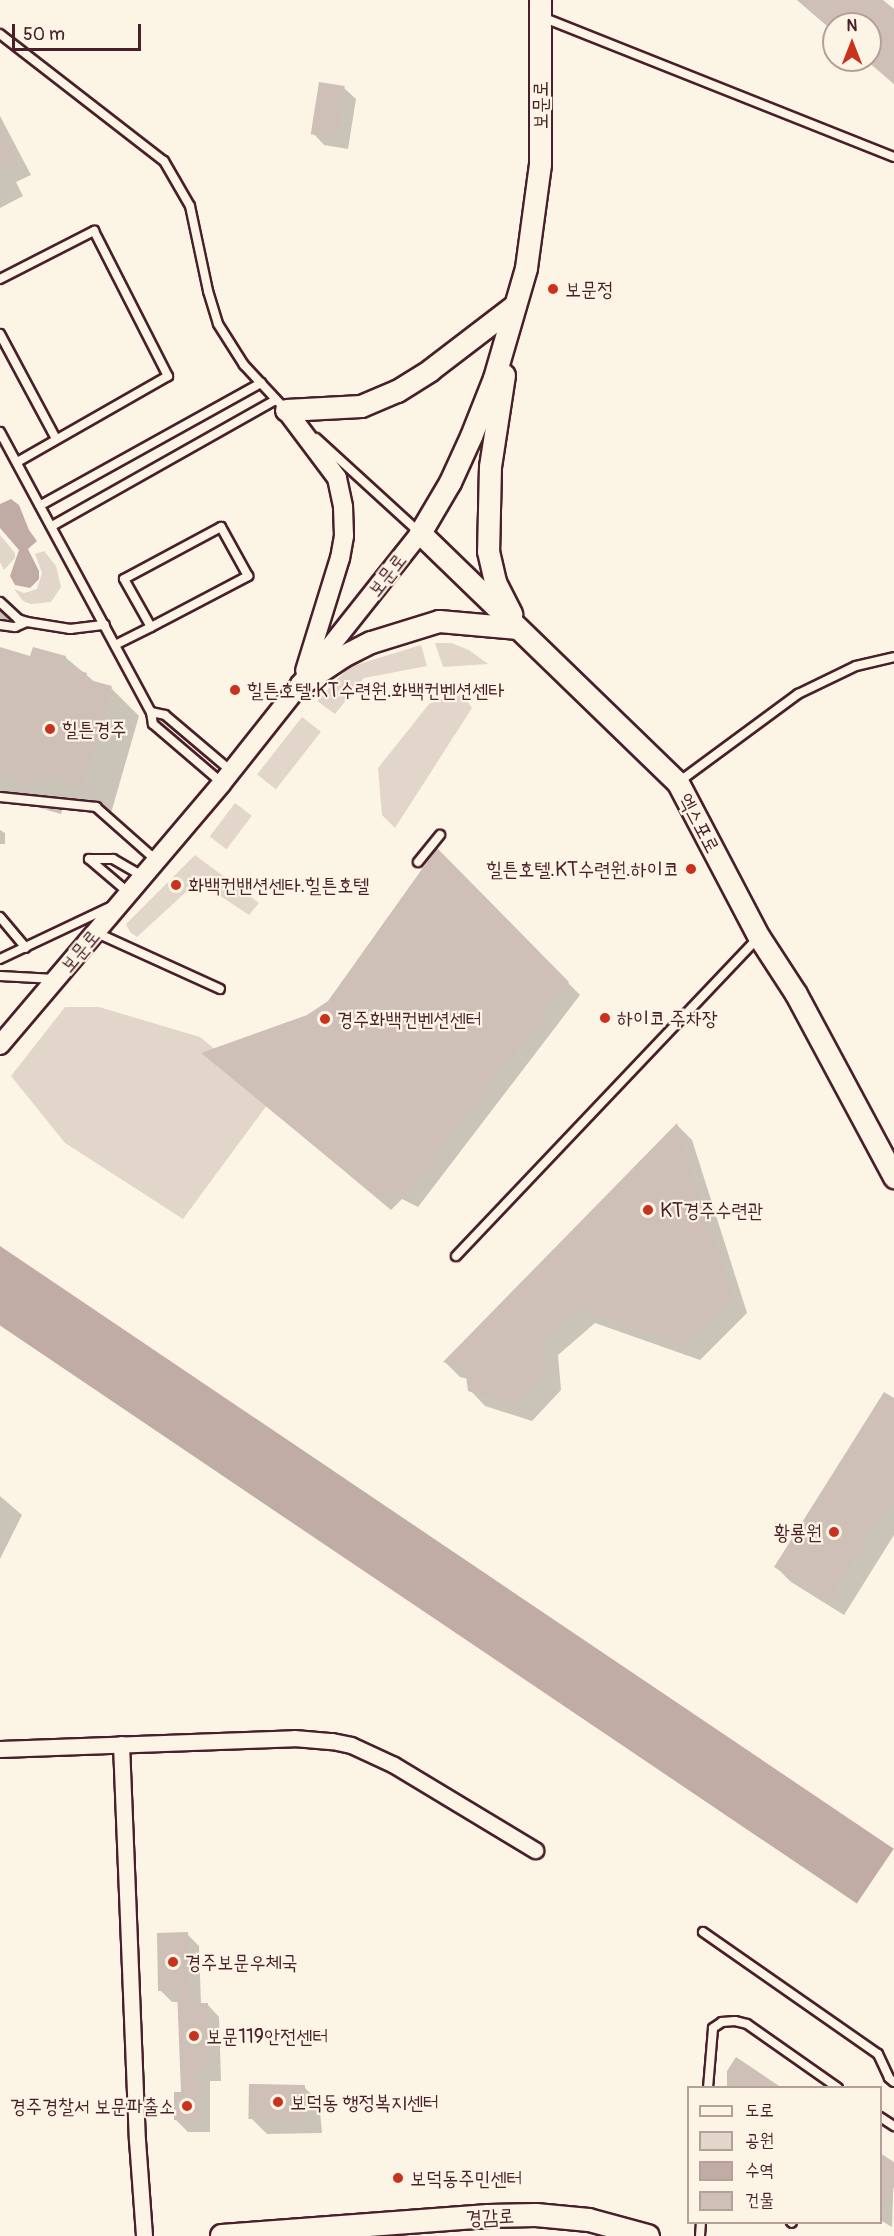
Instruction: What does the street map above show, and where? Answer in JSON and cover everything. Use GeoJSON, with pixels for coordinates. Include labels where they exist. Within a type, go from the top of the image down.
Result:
{"type":"FeatureCollection","features":[{"type":"Feature","properties":{"kind":"main road","name":"보문로"},"geometry":{"type":"LineString","coordinates":[[420,533],[450,482],[471,436],[494,378],[526,268],[540,164],[540,8]]}},
{"type":"Feature","properties":{"kind":"main road"},"geometry":{"type":"LineString","coordinates":[[281,405],[361,406],[376,401],[430,370],[515,305]]}},
{"type":"Feature","properties":{"kind":"main road"},"geometry":{"type":"LineString","coordinates":[[515,305],[490,466],[488,523],[492,569],[518,628]]}},
{"type":"Feature","properties":{"kind":"main road","name":"엑스포로"},"geometry":{"type":"LineString","coordinates":[[420,533],[678,783],[759,937],[796,994],[894,1177]]}},
{"type":"Feature","properties":{"kind":"main road"},"geometry":{"type":"LineString","coordinates":[[301,684],[343,656],[371,642],[439,621],[518,628]]}},
{"type":"Feature","properties":{"kind":"main road","name":"경감로"},"geometry":{"type":"LineString","coordinates":[[222,2236],[293,2233],[488,2216],[536,2215],[589,2220],[648,2236]]}},
{"type":"Feature","properties":{"kind":"street"},"geometry":{"type":"LineString","coordinates":[[281,405],[337,478],[343,507],[344,536],[340,558],[301,684]]}},
{"type":"Feature","properties":{"kind":"street","name":"보문로"},"geometry":{"type":"LineString","coordinates":[[0,1045],[227,777],[420,533]]}},
{"type":"Feature","properties":{"kind":"street"},"geometry":{"type":"LineString","coordinates":[[0,1749],[316,1738],[351,1745],[394,1765],[535,1850]]}},
{"type":"Feature","properties":{"kind":"street"},"geometry":{"type":"LineString","coordinates":[[121,1744],[137,2140],[144,2236]]}},
{"type":"Feature","properties":{"kind":"lane"},"geometry":{"type":"LineString","coordinates":[[540,8],[894,157]]}},
{"type":"Feature","properties":{"kind":"lane"},"geometry":{"type":"LineString","coordinates":[[0,34],[164,160],[178,180],[190,206],[208,291],[218,324],[238,356],[281,405],[420,533]]}},
{"type":"Feature","properties":{"kind":"lane"},"geometry":{"type":"LineString","coordinates":[[0,279],[93,231],[168,376],[17,462]]}},
{"type":"Feature","properties":{"kind":"lane"},"geometry":{"type":"LineString","coordinates":[[0,334],[56,439]]}},
{"type":"Feature","properties":{"kind":"lane"},"geometry":{"type":"LineString","coordinates":[[41,505],[261,383]]}},
{"type":"Feature","properties":{"kind":"lane"},"geometry":{"type":"LineString","coordinates":[[52,525],[281,405]]}},
{"type":"Feature","properties":{"kind":"lane"},"geometry":{"type":"LineString","coordinates":[[0,432],[3,443],[17,462],[41,505],[151,712],[153,724],[227,777]]}},
{"type":"Feature","properties":{"kind":"lane"},"geometry":{"type":"LineString","coordinates":[[115,645],[151,627],[248,576],[221,527],[124,579],[151,627]]}},
{"type":"Feature","properties":{"kind":"lane"},"geometry":{"type":"LineString","coordinates":[[0,602],[18,619],[27,622],[70,629],[105,625]]}},
{"type":"Feature","properties":{"kind":"lane"},"geometry":{"type":"LineString","coordinates":[[0,626],[15,627],[27,622]]}},
{"type":"Feature","properties":{"kind":"lane"},"geometry":{"type":"LineString","coordinates":[[678,783],[798,694],[856,666],[894,657]]}},
{"type":"Feature","properties":{"kind":"lane"},"geometry":{"type":"LineString","coordinates":[[151,712],[165,715],[227,777]]}},
{"type":"Feature","properties":{"kind":"lane"},"geometry":{"type":"LineString","coordinates":[[0,797],[96,807],[156,860]]}},
{"type":"Feature","properties":{"kind":"lane"},"geometry":{"type":"LineString","coordinates":[[418,862],[440,835]]}},
{"type":"Feature","properties":{"kind":"lane"},"geometry":{"type":"LineString","coordinates":[[0,959],[125,897],[89,860],[113,859],[143,876]]}},
{"type":"Feature","properties":{"kind":"lane"},"geometry":{"type":"LineString","coordinates":[[0,917],[26,948]]}},
{"type":"Feature","properties":{"kind":"lane"},"geometry":{"type":"LineString","coordinates":[[95,932],[220,989]]}},
{"type":"Feature","properties":{"kind":"lane"},"geometry":{"type":"LineString","coordinates":[[456,1256],[759,937]]}},
{"type":"Feature","properties":{"kind":"lane"},"geometry":{"type":"LineString","coordinates":[[0,976],[56,979]]}},
{"type":"Feature","properties":{"kind":"lane"},"geometry":{"type":"LineString","coordinates":[[703,1932],[878,2054],[888,2078],[894,2082]]}},
{"type":"Feature","properties":{"kind":"lane"},"geometry":{"type":"LineString","coordinates":[[708,2086],[710,2039],[713,2028],[722,2022],[735,2021],[747,2024],[835,2086]]}},
{"type":"Feature","properties":{"kind":"green space"},"geometry":{"type":"Polygon","coordinates":[[[0,535],[15,553],[15,558],[4,570],[0,562],[0,535]]]}},
{"type":"Feature","properties":{"kind":"green space"},"geometry":{"type":"Polygon","coordinates":[[[44,551],[56,566],[61,587],[51,602],[31,604],[23,601],[14,589],[24,593],[37,589],[42,573],[35,554],[44,551]]]}},
{"type":"Feature","properties":{"kind":"green space"},"geometry":{"type":"Polygon","coordinates":[[[435,643],[451,643],[469,650],[488,664],[443,667],[435,643]]]}},
{"type":"Feature","properties":{"kind":"green space"},"geometry":{"type":"Polygon","coordinates":[[[421,645],[427,666],[364,678],[335,714],[317,701],[349,667],[421,645]]]}},
{"type":"Feature","properties":{"kind":"green space"},"geometry":{"type":"Polygon","coordinates":[[[460,691],[472,708],[395,828],[382,815],[378,768],[429,704],[460,691]]]}},
{"type":"Feature","properties":{"kind":"green space"},"geometry":{"type":"Polygon","coordinates":[[[302,717],[321,732],[276,789],[257,775],[302,717]]]}},
{"type":"Feature","properties":{"kind":"green space"},"geometry":{"type":"Polygon","coordinates":[[[235,803],[252,816],[226,849],[210,837],[235,803]]]}},
{"type":"Feature","properties":{"kind":"green space"},"geometry":{"type":"Polygon","coordinates":[[[195,855],[259,903],[249,915],[198,881],[137,937],[130,932],[126,924],[195,855]]]}},
{"type":"Feature","properties":{"kind":"green space"},"geometry":{"type":"Polygon","coordinates":[[[65,1007],[99,1007],[200,1037],[273,1097],[183,1219],[65,1143],[11,1076],[65,1007]]]}},
{"type":"Feature","properties":{"kind":"water"},"geometry":{"type":"Polygon","coordinates":[[[11,499],[19,505],[29,530],[37,541],[28,549],[39,571],[39,579],[30,588],[15,585],[10,576],[19,550],[0,528],[0,504],[11,499]]]}},
{"type":"Feature","properties":{"kind":"water"},"geometry":{"type":"Polygon","coordinates":[[[0,1246],[894,1849],[857,1904],[0,1326],[0,1246]]]}},
{"type":"Feature","properties":{"kind":"building"},"geometry":{"type":"Polygon","coordinates":[[[797,0],[883,0],[894,9],[894,84],[880,72],[882,12],[822,12],[822,21],[797,0]]]}},
{"type":"Feature","properties":{"kind":"building"},"geometry":{"type":"Polygon","coordinates":[[[319,82],[345,86],[336,138],[311,134],[319,82]]]}},
{"type":"Feature","properties":{"kind":"building"},"geometry":{"type":"Polygon","coordinates":[[[0,127],[17,159],[0,168],[0,127]]]}},
{"type":"Feature","properties":{"kind":"building","name":"힐튼경주"},"geometry":{"type":"Polygon","coordinates":[[[0,647],[30,656],[33,647],[66,656],[63,665],[87,673],[86,679],[112,686],[83,786],[37,772],[33,787],[0,777],[0,647]]]}},
{"type":"Feature","properties":{"kind":"building"},"geometry":{"type":"Polygon","coordinates":[[[437,848],[569,982],[406,1196],[389,1188],[379,1199],[201,1053],[307,1015],[328,1001],[437,848]]]}},
{"type":"Feature","properties":{"kind":"building","name":"KT경주수련관"},"geometry":{"type":"Polygon","coordinates":[[[677,1123],[733,1298],[684,1346],[579,1308],[543,1340],[547,1374],[516,1407],[468,1391],[465,1368],[443,1362],[677,1123]]]}},
{"type":"Feature","properties":{"kind":"building","name":"황룡원"},"geometry":{"type":"Polygon","coordinates":[[[884,1392],[894,1398],[894,1496],[828,1601],[774,1567],[884,1392]]]}},
{"type":"Feature","properties":{"kind":"building"},"geometry":{"type":"Polygon","coordinates":[[[188,1932],[190,2003],[208,2003],[209,2069],[199,2069],[199,2120],[174,2120],[174,2092],[181,2092],[177,1991],[158,1991],[157,1933],[188,1932]]]}},
{"type":"Feature","properties":{"kind":"building"},"geometry":{"type":"Polygon","coordinates":[[[736,2057],[779,2086],[727,2086],[727,2071],[736,2057]]]}},
{"type":"Feature","properties":{"kind":"building","name":"보덕동 행정복지센터"},"geometry":{"type":"Polygon","coordinates":[[[249,2084],[305,2085],[304,2120],[248,2119],[249,2084]]]}},
{"type":"Feature","properties":{"kind":"building"},"geometry":{"type":"Polygon","coordinates":[[[882,2154],[894,2162],[894,2187],[882,2204],[882,2154]]]}},
{"type":"Feature","properties":{"kind":"place","name":"보문정"},"geometry":{"type":"Point","coordinates":[553,289]}},
{"type":"Feature","properties":{"kind":"place","name":"힐튼호텔.KT수련원.화백컨벤션센타"},"geometry":{"type":"Point","coordinates":[235,690]}},
{"type":"Feature","properties":{"kind":"place","name":"힐튼경주"},"geometry":{"type":"Point","coordinates":[50,729]}},
{"type":"Feature","properties":{"kind":"place","name":"힐튼호텔.KT수련원.하이코"},"geometry":{"type":"Point","coordinates":[691,869]}},
{"type":"Feature","properties":{"kind":"place","name":"화백컨밴션센타.힐튼호텔"},"geometry":{"type":"Point","coordinates":[176,885]}},
{"type":"Feature","properties":{"kind":"place","name":"하이코 주차장"},"geometry":{"type":"Point","coordinates":[605,1018]}},
{"type":"Feature","properties":{"kind":"place","name":"경주화백컨벤션센터"},"geometry":{"type":"Point","coordinates":[325,1019]}},
{"type":"Feature","properties":{"kind":"place","name":"KT경주수련관"},"geometry":{"type":"Point","coordinates":[648,1210]}},
{"type":"Feature","properties":{"kind":"place","name":"황룡원"},"geometry":{"type":"Point","coordinates":[834,1532]}},
{"type":"Feature","properties":{"kind":"place","name":"경주보문우체국"},"geometry":{"type":"Point","coordinates":[173,1962]}},
{"type":"Feature","properties":{"kind":"place","name":"보문119안전센터"},"geometry":{"type":"Point","coordinates":[194,2036]}},
{"type":"Feature","properties":{"kind":"place","name":"보덕동 행정복지센터"},"geometry":{"type":"Point","coordinates":[278,2102]}},
{"type":"Feature","properties":{"kind":"place","name":"경주경찰서 보문파출소"},"geometry":{"type":"Point","coordinates":[187,2106]}},
{"type":"Feature","properties":{"kind":"place","name":"보덕동주민센터"},"geometry":{"type":"Point","coordinates":[398,2178]}}]}
